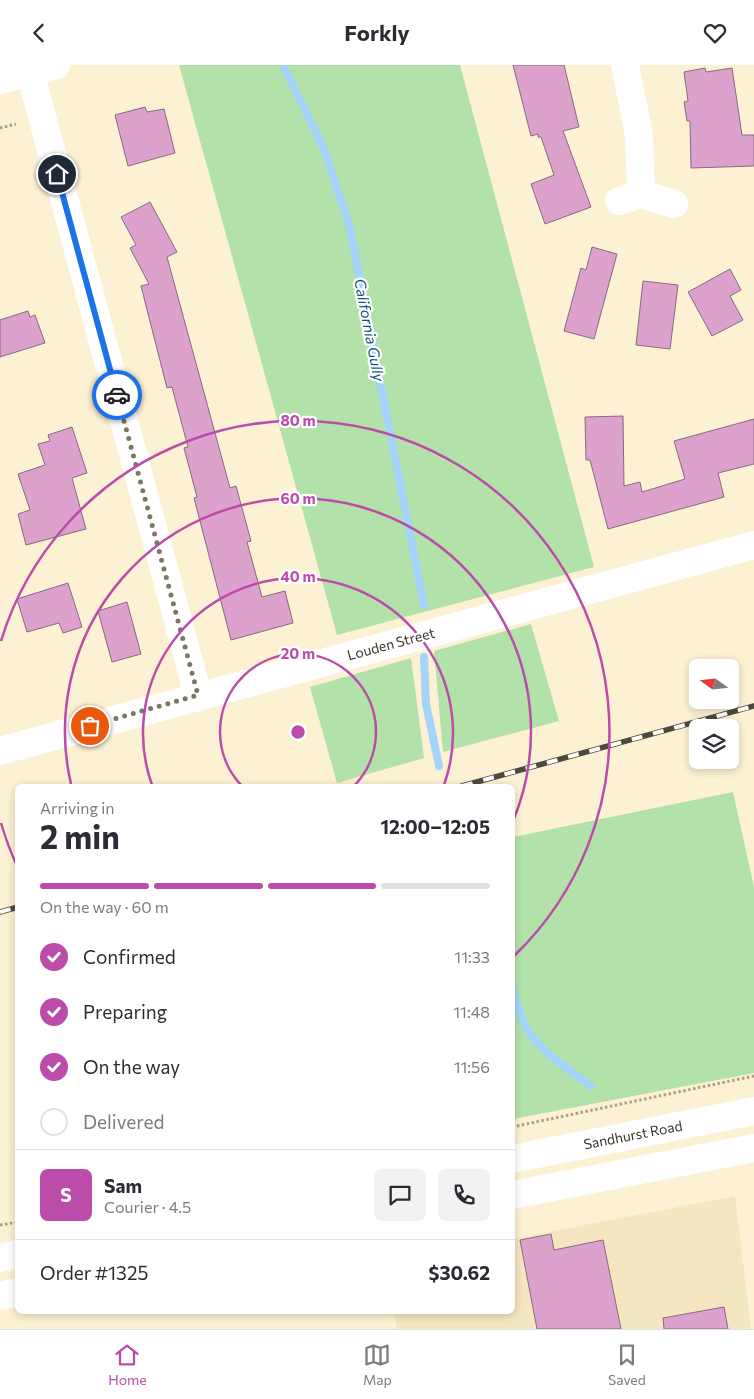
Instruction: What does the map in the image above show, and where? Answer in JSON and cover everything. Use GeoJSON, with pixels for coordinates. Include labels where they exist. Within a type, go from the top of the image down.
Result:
{"type":"FeatureCollection","features":[{"type":"Feature","properties":{"kind":"street"},"geometry":{"type":"LineString","coordinates":[[0,80],[56,65]]}},
{"type":"Feature","properties":{"kind":"street"},"geometry":{"type":"LineString","coordinates":[[625,65],[639,135],[630,198],[674,204]]}},
{"type":"Feature","properties":{"kind":"street"},"geometry":{"type":"LineString","coordinates":[[30,72],[198,695]]}},
{"type":"Feature","properties":{"kind":"street","name":"Louden Street"},"geometry":{"type":"LineString","coordinates":[[0,751],[198,695],[754,545]]}},
{"type":"Feature","properties":{"kind":"street","name":"Sandhurst Road"},"geometry":{"type":"LineString","coordinates":[[515,1158],[754,1111]]}},
{"type":"Feature","properties":{"kind":"street"},"geometry":{"type":"LineString","coordinates":[[598,1142],[605,1177]]}},
{"type":"Feature","properties":{"kind":"street"},"geometry":{"type":"LineString","coordinates":[[515,1194],[754,1148]]}},
{"type":"Feature","properties":{"kind":"street"},"geometry":{"type":"LineString","coordinates":[[0,1258],[15,1256]]}},
{"type":"Feature","properties":{"kind":"street"},"geometry":{"type":"LineString","coordinates":[[0,1296],[15,1293]]}},
{"type":"Feature","properties":{"kind":"path"},"geometry":{"type":"LineString","coordinates":[[0,128],[26,121]]}},
{"type":"Feature","properties":{"kind":"path"},"geometry":{"type":"LineString","coordinates":[[515,1126],[754,1076]]}},
{"type":"Feature","properties":{"kind":"path"},"geometry":{"type":"LineString","coordinates":[[0,1225],[15,1222]]}},
{"type":"Feature","properties":{"kind":"shaded area"},"geometry":{"type":"Polygon","coordinates":[[[735,1196],[751,1329],[397,1329],[394,1314],[515,1314],[515,1239],[735,1196]]]}},
{"type":"Feature","properties":{"kind":"green space"},"geometry":{"type":"Polygon","coordinates":[[[179,65],[460,65],[594,567],[337,635],[179,65]]]}},
{"type":"Feature","properties":{"kind":"green space"},"geometry":{"type":"Polygon","coordinates":[[[531,624],[559,721],[443,752],[434,651],[531,624]]]}},
{"type":"Feature","properties":{"kind":"green space"},"geometry":{"type":"Polygon","coordinates":[[[411,658],[424,758],[337,783],[310,687],[411,658]]]}},
{"type":"Feature","properties":{"kind":"green space"},"geometry":{"type":"Polygon","coordinates":[[[733,792],[754,887],[754,1073],[515,1119],[515,837],[733,792]]]}},
{"type":"Feature","properties":{"kind":"building"},"geometry":{"type":"Polygon","coordinates":[[[513,65],[564,65],[579,127],[563,131],[591,207],[545,224],[531,184],[554,175],[541,137],[538,137],[538,134],[531,136],[513,65]]]}},
{"type":"Feature","properties":{"kind":"building"},"geometry":{"type":"Polygon","coordinates":[[[705,68],[706,72],[732,68],[742,135],[754,135],[754,166],[691,168],[690,121],[687,121],[684,102],[688,101],[684,72],[705,68]]]}},
{"type":"Feature","properties":{"kind":"building"},"geometry":{"type":"Polygon","coordinates":[[[145,107],[147,112],[164,109],[175,153],[128,166],[115,115],[145,107]]]}},
{"type":"Feature","properties":{"kind":"building"},"geometry":{"type":"Polygon","coordinates":[[[150,202],[177,252],[167,257],[230,488],[236,486],[251,541],[247,542],[262,597],[285,591],[293,623],[231,640],[194,498],[197,497],[184,448],[188,447],[172,387],[167,388],[141,286],[149,284],[130,248],[136,245],[121,217],[150,202]]]}},
{"type":"Feature","properties":{"kind":"building"},"geometry":{"type":"Polygon","coordinates":[[[592,247],[617,254],[594,339],[564,331],[581,268],[586,270],[592,247]]]}},
{"type":"Feature","properties":{"kind":"building"},"geometry":{"type":"Polygon","coordinates":[[[730,269],[741,290],[730,296],[743,320],[712,336],[688,292],[730,269]]]}},
{"type":"Feature","properties":{"kind":"building"},"geometry":{"type":"Polygon","coordinates":[[[643,281],[678,285],[670,349],[636,345],[643,281]]]}},
{"type":"Feature","properties":{"kind":"building"},"geometry":{"type":"Polygon","coordinates":[[[28,311],[30,317],[35,315],[45,343],[0,357],[0,320],[28,311]]]}},
{"type":"Feature","properties":{"kind":"building"},"geometry":{"type":"Polygon","coordinates":[[[623,416],[624,486],[640,482],[642,492],[685,479],[674,441],[754,419],[754,464],[718,473],[724,497],[608,529],[590,460],[586,460],[585,417],[623,416]]]}},
{"type":"Feature","properties":{"kind":"building"},"geometry":{"type":"Polygon","coordinates":[[[72,427],[87,473],[72,478],[86,529],[26,545],[18,514],[30,510],[18,474],[45,465],[38,444],[50,441],[48,435],[72,427]]]}},
{"type":"Feature","properties":{"kind":"building"},"geometry":{"type":"Polygon","coordinates":[[[68,583],[82,627],[63,633],[59,623],[27,632],[17,599],[68,583]]]}},
{"type":"Feature","properties":{"kind":"building"},"geometry":{"type":"Polygon","coordinates":[[[127,602],[141,654],[112,662],[98,611],[127,602]]]}},
{"type":"Feature","properties":{"kind":"building"},"geometry":{"type":"Polygon","coordinates":[[[551,1234],[554,1250],[603,1240],[621,1329],[537,1329],[520,1240],[551,1234]]]}},
{"type":"Feature","properties":{"kind":"building"},"geometry":{"type":"Polygon","coordinates":[[[724,1307],[728,1329],[664,1329],[663,1318],[724,1307]]]}},
{"type":"Feature","properties":{"kind":"waterway","name":"California Gully"},"geometry":{"type":"LineString","coordinates":[[283,65],[324,149],[349,224],[424,605]]}},
{"type":"Feature","properties":{"kind":"waterway","name":"California Gully"},"geometry":{"type":"LineString","coordinates":[[424,657],[426,704],[439,766]]}},
{"type":"Feature","properties":{"kind":"waterway","name":"California Gully"},"geometry":{"type":"LineString","coordinates":[[515,997],[521,1016],[531,1035],[555,1059],[591,1086]]}},
{"type":"Feature","properties":{"kind":"railway"},"geometry":{"type":"LineString","coordinates":[[469,784],[754,706]]}},
{"type":"Feature","properties":{"kind":"railway"},"geometry":{"type":"LineString","coordinates":[[0,912],[15,908]]}},
{"type":"Feature","properties":{"kind":"way so far"},"geometry":{"type":"LineString","coordinates":[[90,726],[198,695],[117,395]]}},
{"type":"Feature","properties":{"kind":"route"},"geometry":{"type":"LineString","coordinates":[[57,174],[117,395]]}}]}
